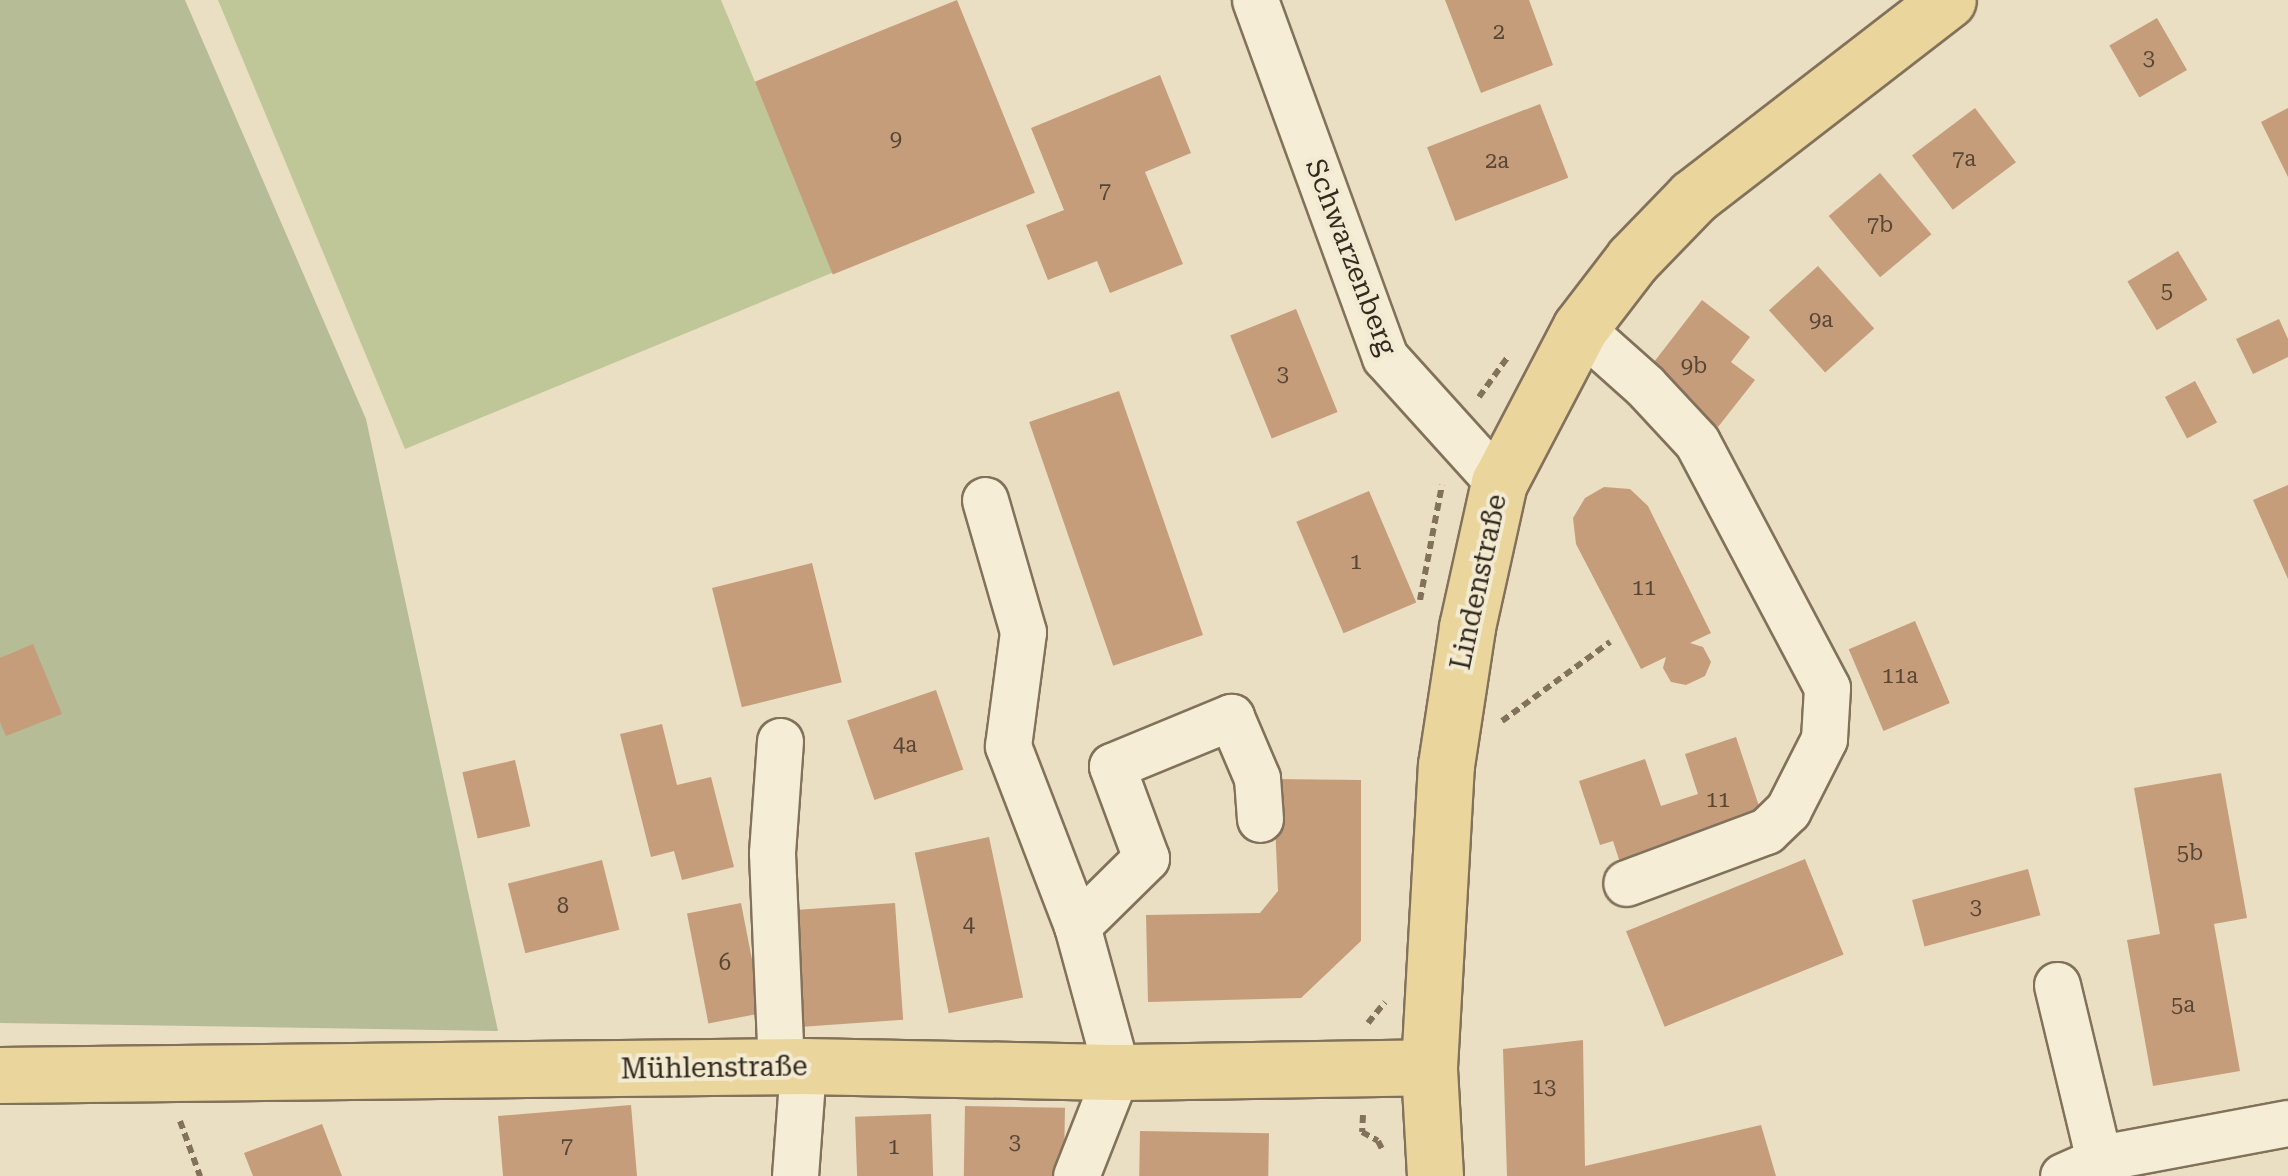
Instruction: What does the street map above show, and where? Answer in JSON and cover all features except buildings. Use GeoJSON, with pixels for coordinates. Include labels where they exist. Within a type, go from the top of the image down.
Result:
{"type":"FeatureCollection","features":[{"type":"Feature","properties":{"kind":"main road","name":"Lindenstraße"},"geometry":{"type":"LineString","coordinates":[[1435,1176],[1428,1067],[1446,764],[1467,627],[1499,483],[1580,328],[1633,259],[1693,196],[1897,15],[1948,0]]}},
{"type":"Feature","properties":{"kind":"main road","name":"Mühlenstraße"},"geometry":{"type":"LineString","coordinates":[[0,1075],[792,1066],[1116,1072],[1428,1067]]}},
{"type":"Feature","properties":{"kind":"street","name":"Schwarzenberg"},"geometry":{"type":"LineString","coordinates":[[1255,0],[1385,358],[1499,483]]}},
{"type":"Feature","properties":{"kind":"street"},"geometry":{"type":"LineString","coordinates":[[1580,328],[1645,386],[1696,442],[1827,688],[1824,739],[1788,810],[1766,831],[1626,882]]}},
{"type":"Feature","properties":{"kind":"street"},"geometry":{"type":"LineString","coordinates":[[985,500],[1023,632],[1008,746],[1078,926],[1116,1072],[1076,1176]]}},
{"type":"Feature","properties":{"kind":"street"},"geometry":{"type":"LineString","coordinates":[[1078,926],[1146,858],[1112,766],[1232,717],[1257,778],[1260,819]]}},
{"type":"Feature","properties":{"kind":"street"},"geometry":{"type":"LineString","coordinates":[[780,741],[772,854],[792,1066],[795,1176]]}},
{"type":"Feature","properties":{"kind":"street"},"geometry":{"type":"LineString","coordinates":[[2058,984],[2081,1168],[2288,1124]]}},
{"type":"Feature","properties":{"kind":"path"},"geometry":{"type":"LineString","coordinates":[[1446,764],[1610,642]]}},
{"type":"Feature","properties":{"kind":"path"},"geometry":{"type":"LineString","coordinates":[[165,1076],[200,1176]]}},
{"type":"Feature","properties":{"kind":"green space"},"geometry":{"type":"Polygon","coordinates":[[[0,0],[185,0],[366,419],[498,1031],[0,1023],[0,0]]]}},
{"type":"Feature","properties":{"kind":"green space"},"geometry":{"type":"Polygon","coordinates":[[[218,0],[721,0],[834,272],[405,449],[218,0]]]}}]}
